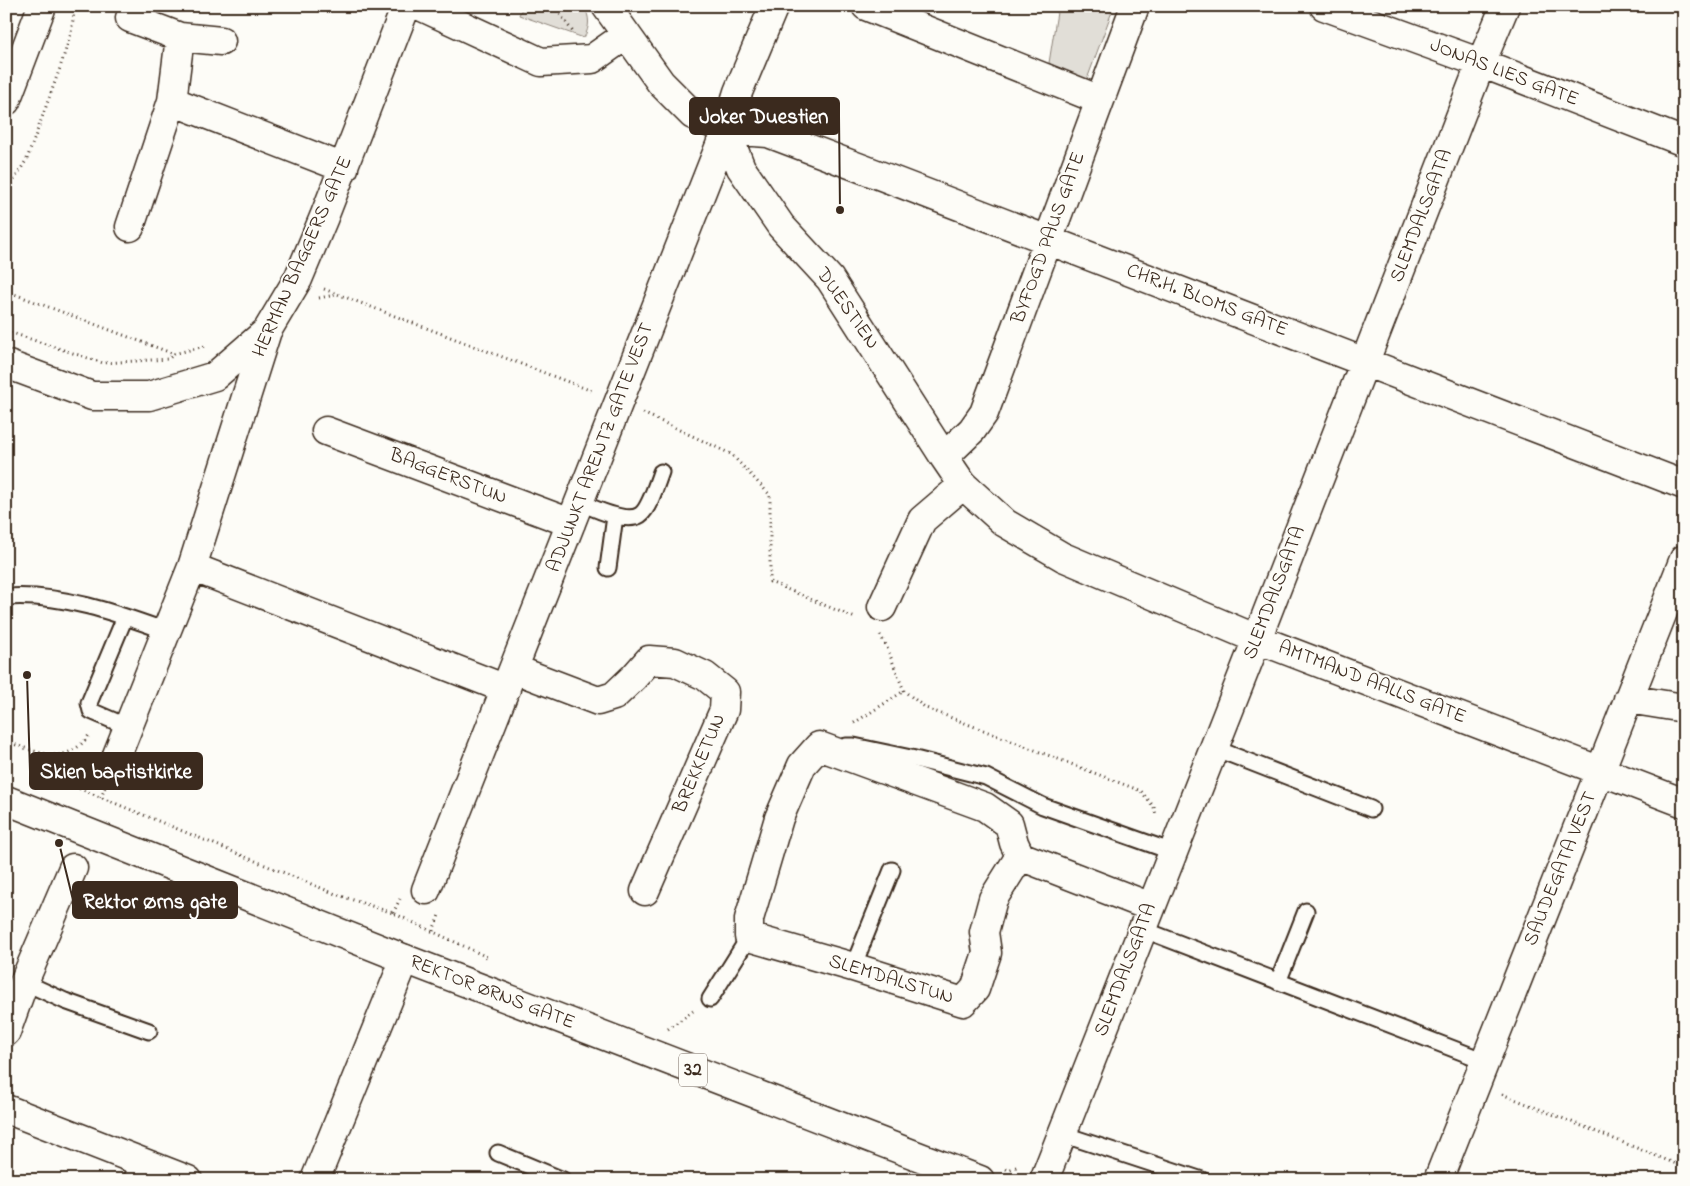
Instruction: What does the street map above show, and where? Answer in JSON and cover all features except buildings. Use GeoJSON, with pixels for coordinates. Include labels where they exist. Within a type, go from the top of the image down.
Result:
{"type":"FeatureCollection","features":[{"type":"Feature","properties":{"kind":"street"},"geometry":{"type":"LineString","coordinates":[[6,101],[11,73],[42,6]]}},
{"type":"Feature","properties":{"kind":"street","name":"HERMAN BAGGERS GATE"},"geometry":{"type":"LineString","coordinates":[[117,755],[192,567],[267,331],[298,279],[344,168],[406,6]]}},
{"type":"Feature","properties":{"kind":"street"},"geometry":{"type":"LineString","coordinates":[[420,6],[540,62],[592,58],[626,35]]}},
{"type":"Feature","properties":{"kind":"street"},"geometry":{"type":"LineString","coordinates":[[606,6],[661,83],[693,115],[726,130]]}},
{"type":"Feature","properties":{"kind":"street","name":"ADJUNKT ARENTZ GATE VEST"},"geometry":{"type":"LineString","coordinates":[[426,890],[726,130],[738,92],[774,6]]}},
{"type":"Feature","properties":{"kind":"street"},"geometry":{"type":"LineString","coordinates":[[866,6],[1100,100]]}},
{"type":"Feature","properties":{"kind":"street","name":"BYFOGD PAUS GATE"},"geometry":{"type":"LineString","coordinates":[[944,457],[972,430],[984,413],[1135,6]]}},
{"type":"Feature","properties":{"kind":"street","name":"JONAS LIES GATE"},"geometry":{"type":"LineString","coordinates":[[1324,6],[1481,63],[1684,142]]}},
{"type":"Feature","properties":{"kind":"street","name":"SLEMDALSGATA"},"geometry":{"type":"LineString","coordinates":[[1044,1180],[1481,63],[1505,6]]}},
{"type":"Feature","properties":{"kind":"street"},"geometry":{"type":"LineString","coordinates":[[130,18],[180,37],[221,41]]}},
{"type":"Feature","properties":{"kind":"street"},"geometry":{"type":"LineString","coordinates":[[130,227],[172,101],[180,37]]}},
{"type":"Feature","properties":{"kind":"street"},"geometry":{"type":"LineString","coordinates":[[172,101],[344,168]]}},
{"type":"Feature","properties":{"kind":"street","name":"CHR.H. BLOMS GATE"},"geometry":{"type":"LineString","coordinates":[[726,130],[768,132],[1684,485]]}},
{"type":"Feature","properties":{"kind":"street","name":"DUESTIEN"},"geometry":{"type":"LineString","coordinates":[[726,130],[741,168],[781,226],[830,279],[963,485],[1005,523],[1063,556]]}},
{"type":"Feature","properties":{"kind":"street"},"geometry":{"type":"LineString","coordinates":[[6,364],[92,396],[149,396],[215,376],[267,331]]}},
{"type":"Feature","properties":{"kind":"street","name":"BAGGERSTUN"},"geometry":{"type":"LineString","coordinates":[[326,431],[575,513]]}},
{"type":"Feature","properties":{"kind":"street"},"geometry":{"type":"LineString","coordinates":[[880,620],[922,520],[963,485]]}},
{"type":"Feature","properties":{"kind":"street","name":"AMTMAND AALLS GATE"},"geometry":{"type":"LineString","coordinates":[[1063,556],[1257,639],[1684,803]]}},
{"type":"Feature","properties":{"kind":"street","name":"SAUDEGATA VEST"},"geometry":{"type":"LineString","coordinates":[[1438,1180],[1684,559]]}},
{"type":"Feature","properties":{"kind":"street"},"geometry":{"type":"LineString","coordinates":[[192,567],[510,679]]}},
{"type":"Feature","properties":{"kind":"street","name":"BREKKETUN"},"geometry":{"type":"LineString","coordinates":[[510,679],[598,701],[614,696],[634,678],[649,660],[675,662],[705,676],[725,692],[724,710],[645,890]]}},
{"type":"Feature","properties":{"kind":"street"},"geometry":{"type":"LineString","coordinates":[[1628,698],[1684,708]]}},
{"type":"Feature","properties":{"kind":"street"},"geometry":{"type":"LineString","coordinates":[[749,937],[749,919],[779,818],[802,765],[819,746],[985,807],[1009,824],[1020,856],[1146,918]]}},
{"type":"Feature","properties":{"kind":"street","name":"REKTOR ØRNS GATE"},"geometry":{"type":"LineString","coordinates":[[6,800],[405,960],[980,1180]]}},
{"type":"Feature","properties":{"kind":"street","name":"SLEMDALSTUN"},"geometry":{"type":"LineString","coordinates":[[749,937],[853,967],[963,1002],[975,989],[987,953],[984,932],[993,900],[1020,856]]}},
{"type":"Feature","properties":{"kind":"street"},"geometry":{"type":"LineString","coordinates":[[6,1032],[24,982],[73,868]]}},
{"type":"Feature","properties":{"kind":"street"},"geometry":{"type":"LineString","coordinates":[[315,1180],[405,960]]}},
{"type":"Feature","properties":{"kind":"street"},"geometry":{"type":"LineString","coordinates":[[6,1109],[136,1170],[188,1180]]}},
{"type":"Feature","properties":{"kind":"lane"},"geometry":{"type":"LineString","coordinates":[[575,513],[634,517],[640,514],[646,507],[661,472]]}},
{"type":"Feature","properties":{"kind":"lane"},"geometry":{"type":"LineString","coordinates":[[608,568],[615,516]]}},
{"type":"Feature","properties":{"kind":"lane"},"geometry":{"type":"LineString","coordinates":[[6,597],[20,596],[62,601],[126,617],[166,631]]}},
{"type":"Feature","properties":{"kind":"lane"},"geometry":{"type":"LineString","coordinates":[[126,617],[89,704],[91,711],[128,727]]}},
{"type":"Feature","properties":{"kind":"lane"},"geometry":{"type":"LineString","coordinates":[[819,746],[854,746],[986,777],[1043,806],[1173,852]]}},
{"type":"Feature","properties":{"kind":"lane"},"geometry":{"type":"LineString","coordinates":[[1214,748],[1371,809]]}},
{"type":"Feature","properties":{"kind":"lane"},"geometry":{"type":"LineString","coordinates":[[853,967],[892,870]]}},
{"type":"Feature","properties":{"kind":"lane"},"geometry":{"type":"LineString","coordinates":[[1278,982],[1306,912]]}},
{"type":"Feature","properties":{"kind":"lane"},"geometry":{"type":"LineString","coordinates":[[1146,918],[1278,982],[1485,1061]]}},
{"type":"Feature","properties":{"kind":"lane"},"geometry":{"type":"LineString","coordinates":[[710,999],[749,937]]}},
{"type":"Feature","properties":{"kind":"lane"},"geometry":{"type":"LineString","coordinates":[[24,982],[64,1001],[149,1031]]}},
{"type":"Feature","properties":{"kind":"lane"},"geometry":{"type":"LineString","coordinates":[[1062,1134],[1202,1180]]}},
{"type":"Feature","properties":{"kind":"lane"},"geometry":{"type":"LineString","coordinates":[[498,1153],[563,1180]]}},
{"type":"Feature","properties":{"kind":"path"},"geometry":{"type":"LineString","coordinates":[[6,193],[27,159],[71,33],[75,6]]}},
{"type":"Feature","properties":{"kind":"path"},"geometry":{"type":"LineString","coordinates":[[554,6],[574,35]]}},
{"type":"Feature","properties":{"kind":"path"},"geometry":{"type":"LineString","coordinates":[[298,279],[619,402],[731,454],[770,495],[770,582],[856,618]]}},
{"type":"Feature","properties":{"kind":"path"},"geometry":{"type":"LineString","coordinates":[[6,291],[174,354]]}},
{"type":"Feature","properties":{"kind":"path"},"geometry":{"type":"LineString","coordinates":[[6,331],[103,362],[168,359],[174,354],[207,346]]}},
{"type":"Feature","properties":{"kind":"path"},"geometry":{"type":"LineString","coordinates":[[880,620],[886,645],[904,691],[926,708],[1141,791]]}},
{"type":"Feature","properties":{"kind":"path"},"geometry":{"type":"LineString","coordinates":[[819,746],[904,691]]}},
{"type":"Feature","properties":{"kind":"path"},"geometry":{"type":"LineString","coordinates":[[6,741],[24,748],[55,755],[73,751],[87,739],[99,715]]}},
{"type":"Feature","properties":{"kind":"path"},"geometry":{"type":"LineString","coordinates":[[666,1031],[710,999]]}},
{"type":"Feature","properties":{"kind":"shaded area"},"geometry":{"type":"Polygon","coordinates":[[[523,6],[584,6],[588,22],[584,38],[519,15],[523,6]]]}},
{"type":"Feature","properties":{"kind":"shaded area"},"geometry":{"type":"Polygon","coordinates":[[[1058,6],[1114,6],[1086,82],[1049,63],[1058,6]]]}},
{"type":"Feature","properties":{"kind":"place","name":"Joker Duestien"},"geometry":{"type":"Point","coordinates":[840,210]}},
{"type":"Feature","properties":{"kind":"place","name":"Skien baptistkirke"},"geometry":{"type":"Point","coordinates":[27,675]}},
{"type":"Feature","properties":{"kind":"place","name":"Rektor Ørns gate"},"geometry":{"type":"Point","coordinates":[59,843]}}]}
